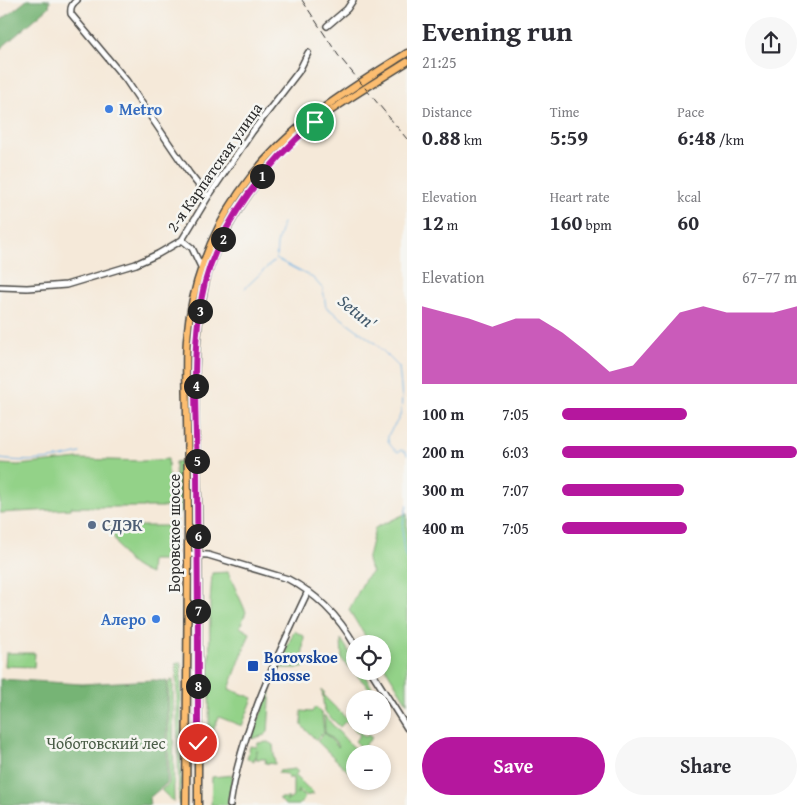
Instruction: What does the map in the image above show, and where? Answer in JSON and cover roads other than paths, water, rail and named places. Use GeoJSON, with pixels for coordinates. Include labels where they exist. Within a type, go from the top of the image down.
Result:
{"type":"FeatureCollection","features":[{"type":"Feature","properties":{"kind":"main road","name":"Боровское шоссе"},"geometry":{"type":"LineString","coordinates":[[186,805],[187,344],[193,300],[202,269],[212,240],[228,210],[239,192],[267,157],[319,109],[407,53]]}},
{"type":"Feature","properties":{"kind":"main road","name":"Боровское шоссе"},"geometry":{"type":"LineString","coordinates":[[198,805],[197,348],[200,313],[206,282],[216,253],[230,225],[250,192],[284,151],[323,116],[407,62]]}},
{"type":"Feature","properties":{"kind":"street"},"geometry":{"type":"LineString","coordinates":[[77,0],[73,2],[70,8],[71,14],[126,80],[189,173],[208,197]]}},
{"type":"Feature","properties":{"kind":"street"},"geometry":{"type":"LineString","coordinates":[[327,26],[347,9],[354,0]]}},
{"type":"Feature","properties":{"kind":"street","name":"2-я Карпатская улица"},"geometry":{"type":"LineString","coordinates":[[0,287],[27,288],[66,284],[136,264],[182,240],[208,197],[252,132],[299,71],[308,53]]}},
{"type":"Feature","properties":{"kind":"street"},"geometry":{"type":"LineString","coordinates":[[182,240],[192,248],[202,269]]}},
{"type":"Feature","properties":{"kind":"street"},"geometry":{"type":"LineString","coordinates":[[188,554],[208,555],[288,579],[318,599],[348,635]]}},
{"type":"Feature","properties":{"kind":"street"},"geometry":{"type":"LineString","coordinates":[[230,805],[235,776],[249,728],[277,658],[308,591]]}},
{"type":"Feature","properties":{"kind":"street"},"geometry":{"type":"LineString","coordinates":[[377,680],[407,728]]}},
{"type":"Feature","properties":{"kind":"waterway"},"geometry":{"type":"LineString","coordinates":[[276,259],[277,244],[283,223]]}},
{"type":"Feature","properties":{"kind":"waterway","name":"Setun'"},"geometry":{"type":"LineString","coordinates":[[245,288],[276,259],[313,278],[323,289],[326,307],[375,343],[399,367],[402,395],[401,411],[400,417],[388,436],[388,441],[398,452],[401,450],[406,452],[407,455]]}},
{"type":"Feature","properties":{"kind":"waterway","name":"Setun'"},"geometry":{"type":"LineString","coordinates":[[0,459],[40,460],[80,453]]}},
{"type":"Feature","properties":{"kind":"waterway","name":"Setun'"},"geometry":{"type":"LineString","coordinates":[[407,505],[402,533],[403,548],[407,561]]}},
{"type":"Feature","properties":{"kind":"railway"},"geometry":{"type":"LineString","coordinates":[[302,0],[338,55],[407,139]]}},
{"type":"Feature","properties":{"kind":"place","name":"Metro"},"geometry":{"type":"Point","coordinates":[109,109]}},
{"type":"Feature","properties":{"kind":"place","name":"СДЭК"},"geometry":{"type":"Point","coordinates":[92,525]}},
{"type":"Feature","properties":{"kind":"place","name":"Алеро"},"geometry":{"type":"Point","coordinates":[156,619]}},
{"type":"Feature","properties":{"kind":"place","name":"Borovskoe shosse"},"geometry":{"type":"Point","coordinates":[253,666]}},
{"type":"Feature","properties":{"kind":"park label","name":"Чоботовский лес"},"geometry":{"type":"Point","coordinates":[106,743]}}]}
